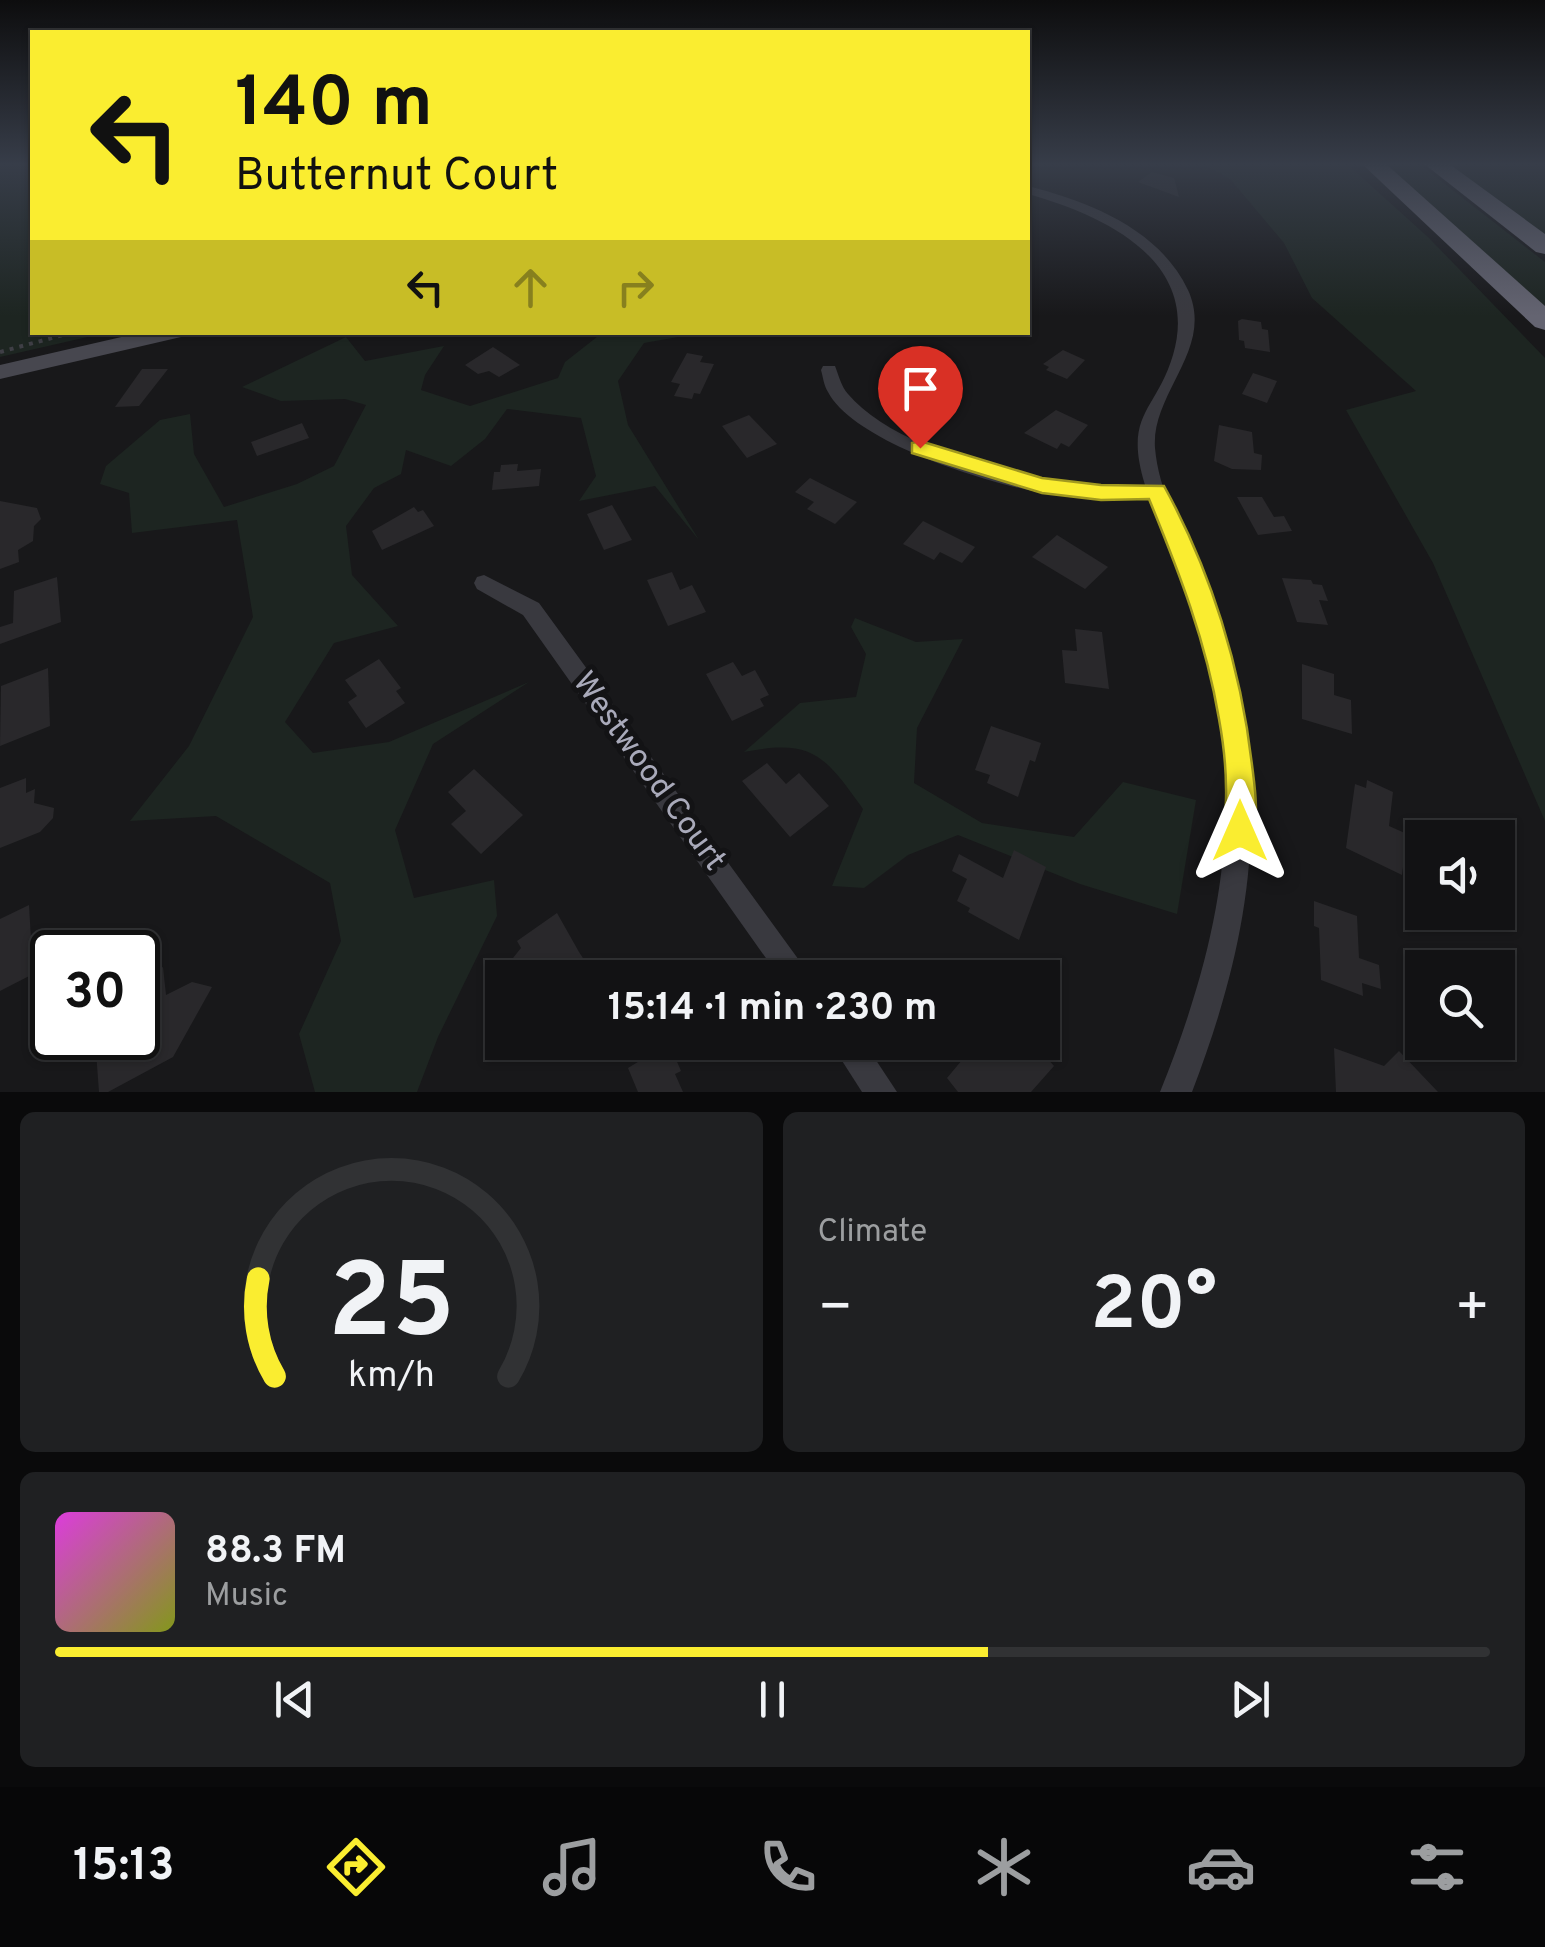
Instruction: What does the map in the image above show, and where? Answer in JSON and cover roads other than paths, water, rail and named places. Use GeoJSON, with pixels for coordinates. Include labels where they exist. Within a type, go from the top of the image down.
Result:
{"type":"FeatureCollection","features":[{"type":"Feature","properties":{"kind":"highway"},"geometry":{"type":"LineString","coordinates":[[1428,214],[1545,321]]}},
{"type":"Feature","properties":{"kind":"highway"},"geometry":{"type":"LineString","coordinates":[[1502,214],[1545,246]]}},
{"type":"Feature","properties":{"kind":"street"},"geometry":{"type":"LineString","coordinates":[[1099,214],[1116,221],[1155,254],[1182,296],[1186,339],[1146,425],[1146,454],[1156,491],[1201,598],[1221,659],[1240,788],[1240,865],[1224,961],[1176,1092]]}},
{"type":"Feature","properties":{"kind":"street"},"geometry":{"type":"LineString","coordinates":[[0,372],[160,335]]}},
{"type":"Feature","properties":{"kind":"street"},"geometry":{"type":"LineString","coordinates":[[829,370],[829,380],[842,401],[900,440],[939,457],[1042,486],[1101,492],[1156,491]]}},
{"type":"Feature","properties":{"kind":"street","name":"Westwood Court"},"geometry":{"type":"LineString","coordinates":[[484,583],[531,609],[785,960]]}},
{"type":"Feature","properties":{"kind":"street"},"geometry":{"type":"LineString","coordinates":[[858,1060],[882,1092]]}}]}
